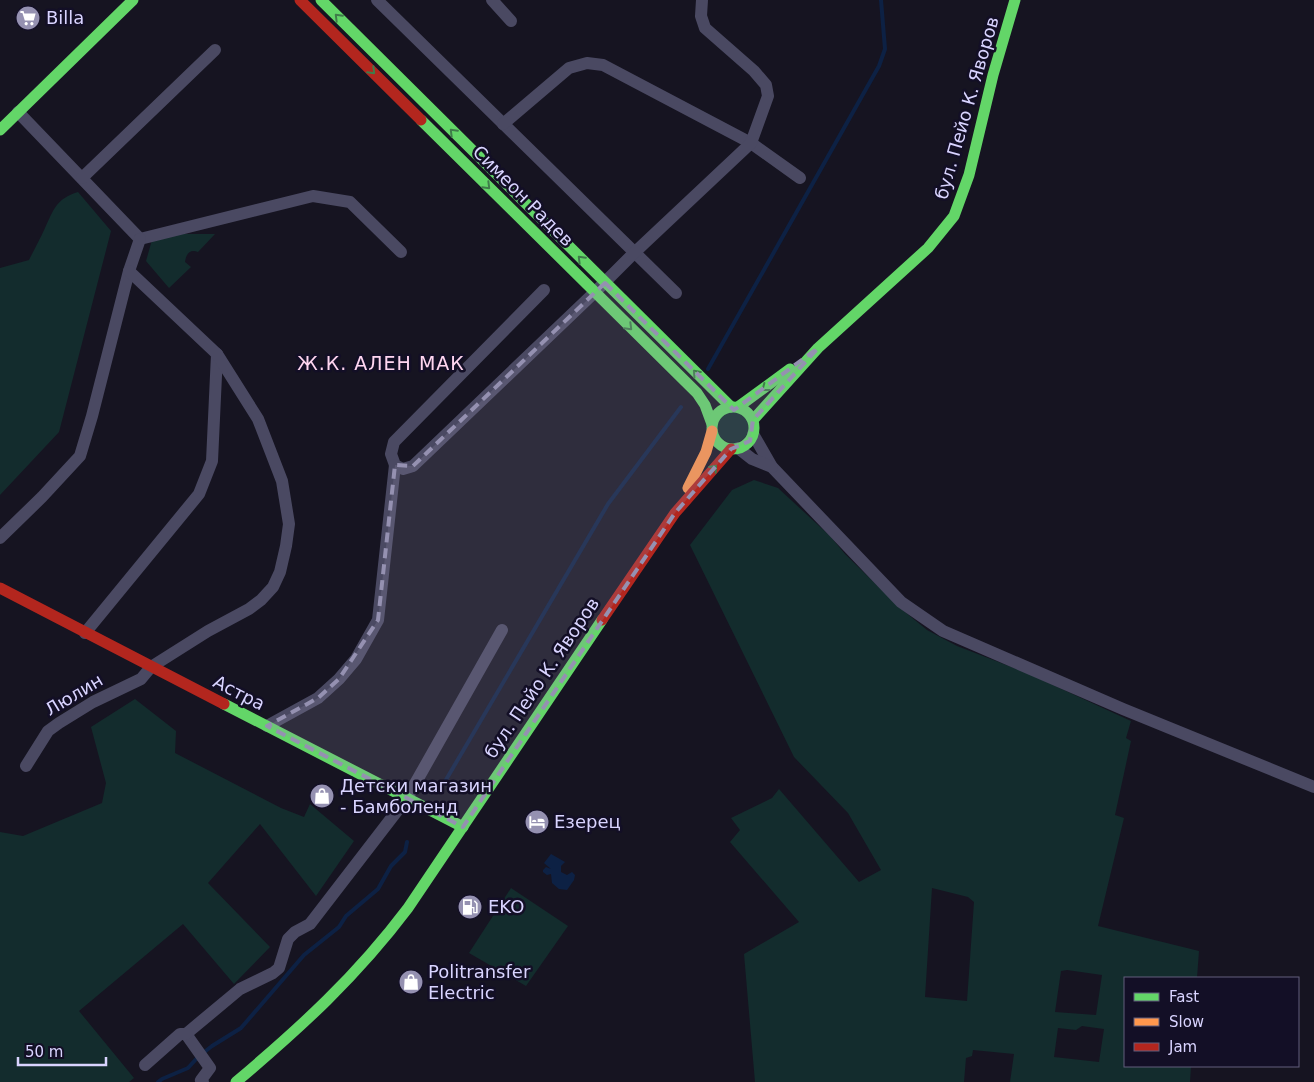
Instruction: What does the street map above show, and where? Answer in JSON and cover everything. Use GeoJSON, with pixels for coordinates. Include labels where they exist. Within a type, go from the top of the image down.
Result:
{"type":"FeatureCollection","features":[{"type":"Feature","properties":{"kind":"street"},"geometry":{"type":"LineString","coordinates":[[0,130],[133,0]]}},
{"type":"Feature","properties":{"kind":"street","name":"Симеон Радев"},"geometry":{"type":"LineString","coordinates":[[300,0],[696,393],[704,405],[712,427]]}},
{"type":"Feature","properties":{"kind":"street","name":"Симеон Радев"},"geometry":{"type":"LineString","coordinates":[[321,0],[604,283],[734,407]]}},
{"type":"Feature","properties":{"kind":"street"},"geometry":{"type":"LineString","coordinates":[[377,0],[676,293]]}},
{"type":"Feature","properties":{"kind":"street"},"geometry":{"type":"LineString","coordinates":[[492,0],[512,21]]}},
{"type":"Feature","properties":{"kind":"street"},"geometry":{"type":"LineString","coordinates":[[395,465],[403,469],[413,466],[751,143],[768,96],[766,85],[754,71],[705,28],[701,16],[702,0]]}},
{"type":"Feature","properties":{"kind":"street","name":"бул. Пейо К. Яворов"},"geometry":{"type":"LineString","coordinates":[[753,420],[818,348],[928,248],[954,216],[969,175],[993,75],[1015,0]]}},
{"type":"Feature","properties":{"kind":"street"},"geometry":{"type":"LineString","coordinates":[[82,178],[215,50]]}},
{"type":"Feature","properties":{"kind":"street"},"geometry":{"type":"LineString","coordinates":[[503,124],[569,68],[587,64],[603,65],[751,143],[800,178]]}},
{"type":"Feature","properties":{"kind":"street"},"geometry":{"type":"LineString","coordinates":[[18,112],[140,239]]}},
{"type":"Feature","properties":{"kind":"street"},"geometry":{"type":"LineString","coordinates":[[140,239],[313,196],[350,202],[401,252]]}},
{"type":"Feature","properties":{"kind":"street"},"geometry":{"type":"LineString","coordinates":[[0,538],[80,456],[92,416],[128,271],[140,239]]}},
{"type":"Feature","properties":{"kind":"street","name":"Люлин"},"geometry":{"type":"LineString","coordinates":[[26,766],[48,731],[93,702],[141,679],[151,667],[261,600],[273,586],[280,572],[286,546],[288,524],[282,481],[258,419],[217,354],[128,271]]}},
{"type":"Feature","properties":{"kind":"street"},"geometry":{"type":"LineString","coordinates":[[267,726],[318,698],[339,679],[356,660],[378,620],[395,465],[391,454],[394,442],[544,290]]}},
{"type":"Feature","properties":{"kind":"street","name":"бул. Пейо К. Яворов"},"geometry":{"type":"LineString","coordinates":[[734,407],[818,348]]}},
{"type":"Feature","properties":{"kind":"street"},"geometry":{"type":"LineString","coordinates":[[85,634],[199,494],[212,461],[217,354]]}},
{"type":"Feature","properties":{"kind":"street"},"geometry":{"type":"LineString","coordinates":[[734,448],[744,445],[753,434],[754,427],[753,420],[744,410],[734,407],[719,412],[712,427],[715,438],[720,444],[734,448],[772,467]]}},
{"type":"Feature","properties":{"kind":"street","name":"бул. Пейо К. Яворов"},"geometry":{"type":"LineString","coordinates":[[236,1082],[314,1014],[358,970],[408,908],[675,513],[706,452],[712,427]]}},
{"type":"Feature","properties":{"kind":"street"},"geometry":{"type":"LineString","coordinates":[[753,434],[772,467],[900,602],[937,627],[1088,694],[1314,787]]}},
{"type":"Feature","properties":{"kind":"street","name":"бул. Пейо К. Яворов"},"geometry":{"type":"LineString","coordinates":[[675,513],[734,448]]}},
{"type":"Feature","properties":{"kind":"street","name":"Астра"},"geometry":{"type":"LineString","coordinates":[[0,588],[85,634],[463,827]]}},
{"type":"Feature","properties":{"kind":"street"},"geometry":{"type":"LineString","coordinates":[[190,1038],[240,989],[273,973],[279,968],[288,939],[295,932],[310,924],[407,798],[502,630]]}},
{"type":"Feature","properties":{"kind":"street"},"geometry":{"type":"LineString","coordinates":[[145,1065],[180,1034],[190,1038],[210,1068],[201,1080],[203,1082]]}},
{"type":"Feature","properties":{"kind":"highlighted area"},"geometry":{"type":"Polygon","coordinates":[[[605,283],[734,410],[818,348],[753,420],[750,441],[731,449],[675,513],[463,827],[267,726],[318,698],[339,679],[378,620],[395,465],[413,466],[605,283]]]}},
{"type":"Feature","properties":{"kind":"green space"},"geometry":{"type":"Polygon","coordinates":[[[78,192],[111,231],[59,432],[0,495],[0,268],[29,260],[57,205],[60,201],[78,192]]]}},
{"type":"Feature","properties":{"kind":"green space"},"geometry":{"type":"Polygon","coordinates":[[[181,234],[215,234],[198,252],[193,251],[187,255],[185,262],[191,267],[169,288],[146,261],[152,240],[181,234]]]}},
{"type":"Feature","properties":{"kind":"green space"},"geometry":{"type":"Polygon","coordinates":[[[733,411],[744,416],[749,427],[744,438],[733,443],[722,438],[717,427],[722,416],[733,411]]]}},
{"type":"Feature","properties":{"kind":"green space"},"geometry":{"type":"Polygon","coordinates":[[[754,480],[778,488],[830,536],[845,554],[899,607],[927,630],[957,646],[1027,673],[1131,721],[1126,738],[1131,741],[1115,815],[1124,818],[1098,926],[1199,951],[1197,977],[1124,977],[1124,1067],[1191,1067],[1190,1082],[1010,1082],[1014,1054],[973,1050],[972,1056],[966,1058],[964,1082],[755,1082],[744,954],[799,922],[730,842],[740,830],[731,818],[772,798],[779,789],[859,882],[881,870],[848,813],[794,757],[690,545],[732,490],[754,480]],[[932,888],[925,997],[967,1001],[974,902],[968,897],[932,888]],[[1067,970],[1061,971],[1055,1012],[1096,1015],[1102,975],[1067,970]],[[1082,1026],[1076,1030],[1058,1028],[1054,1057],[1099,1062],[1104,1029],[1082,1026]]]}},
{"type":"Feature","properties":{"kind":"green space"},"geometry":{"type":"Polygon","coordinates":[[[135,699],[176,731],[175,753],[281,808],[304,817],[310,804],[354,841],[316,896],[260,824],[208,883],[270,947],[234,984],[183,924],[79,1011],[134,1078],[129,1082],[0,1082],[0,832],[23,836],[102,803],[106,783],[91,727],[135,699]]]}},
{"type":"Feature","properties":{"kind":"green space"},"geometry":{"type":"Polygon","coordinates":[[[511,888],[568,926],[526,986],[469,953],[511,888]]]}},
{"type":"Feature","properties":{"kind":"water"},"geometry":{"type":"Polygon","coordinates":[[[551,854],[565,862],[561,866],[561,872],[567,875],[572,872],[575,875],[567,890],[559,889],[552,883],[551,874],[547,875],[543,872],[546,867],[551,869],[544,863],[551,854]]]}},
{"type":"Feature","properties":{"kind":"waterway"},"geometry":{"type":"LineString","coordinates":[[708,369],[879,66],[885,49],[881,0]]}},
{"type":"Feature","properties":{"kind":"waterway"},"geometry":{"type":"LineString","coordinates":[[440,790],[608,504],[681,407]]}},
{"type":"Feature","properties":{"kind":"waterway"},"geometry":{"type":"LineString","coordinates":[[158,1082],[188,1068],[212,1046],[241,1028],[304,955],[339,927],[346,916],[378,889],[391,866],[405,852],[407,842]]}},
{"type":"Feature","properties":{"kind":"traffic: fast"},"geometry":{"type":"LineString","coordinates":[[0,130],[133,0]]}},
{"type":"Feature","properties":{"kind":"traffic: fast"},"geometry":{"type":"LineString","coordinates":[[321,0],[731,407]]}},
{"type":"Feature","properties":{"kind":"traffic: fast"},"geometry":{"type":"LineString","coordinates":[[753,420],[818,348],[928,248],[954,216],[969,175],[993,75],[1015,0]]}},
{"type":"Feature","properties":{"kind":"traffic: fast"},"geometry":{"type":"LineString","coordinates":[[421,120],[697,393],[705,405],[712,424]]}},
{"type":"Feature","properties":{"kind":"traffic: fast"},"geometry":{"type":"LineString","coordinates":[[738,407],[790,369]]}},
{"type":"Feature","properties":{"kind":"traffic: fast"},"geometry":{"type":"LineString","coordinates":[[733,407],[748,413],[754,428],[748,443],[733,449],[718,443],[712,428],[718,413],[733,407]]}},
{"type":"Feature","properties":{"kind":"traffic: fast"},"geometry":{"type":"LineString","coordinates":[[236,1082],[283,1041],[348,979],[408,908],[602,620]]}},
{"type":"Feature","properties":{"kind":"traffic: fast"},"geometry":{"type":"LineString","coordinates":[[224,704],[463,827]]}},
{"type":"Feature","properties":{"kind":"traffic: slow"},"geometry":{"type":"LineString","coordinates":[[688,488],[706,452],[712,431]]}},
{"type":"Feature","properties":{"kind":"traffic: jam"},"geometry":{"type":"LineString","coordinates":[[300,0],[421,120]]}},
{"type":"Feature","properties":{"kind":"traffic: jam"},"geometry":{"type":"LineString","coordinates":[[602,620],[675,513],[731,449]]}},
{"type":"Feature","properties":{"kind":"traffic: jam"},"geometry":{"type":"LineString","coordinates":[[0,588],[224,704]]}},
{"type":"Feature","properties":{"kind":"place","name":"Billa"},"geometry":{"type":"Point","coordinates":[28,18]}},
{"type":"Feature","properties":{"kind":"place","name":"Детски магазин - Бамболенд"},"geometry":{"type":"Point","coordinates":[322,796]}},
{"type":"Feature","properties":{"kind":"place","name":"Езерец"},"geometry":{"type":"Point","coordinates":[537,822]}},
{"type":"Feature","properties":{"kind":"place","name":"EKO"},"geometry":{"type":"Point","coordinates":[470,907]}},
{"type":"Feature","properties":{"kind":"place","name":"Politransfer Electric"},"geometry":{"type":"Point","coordinates":[411,982]}},
{"type":"Feature","properties":{"kind":"district","name":"Ж.К. АЛЕН МАК"},"geometry":{"type":"Point","coordinates":[381,363]}}]}
